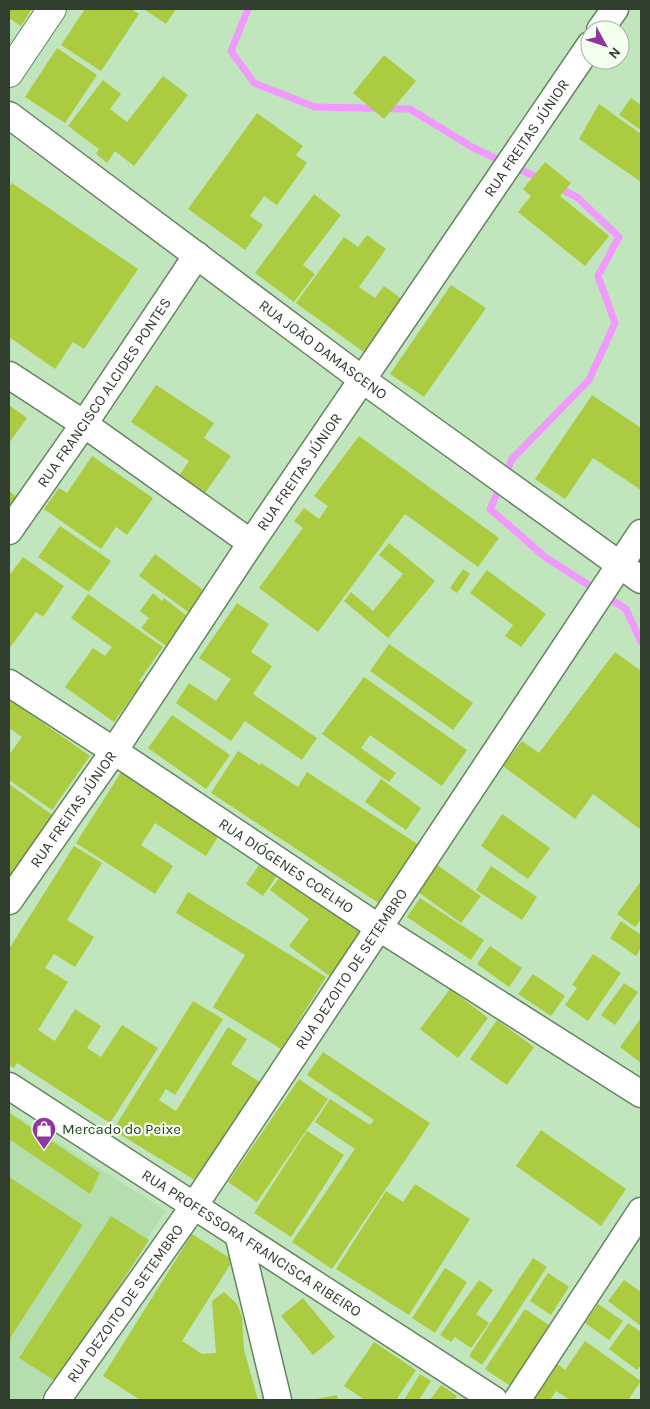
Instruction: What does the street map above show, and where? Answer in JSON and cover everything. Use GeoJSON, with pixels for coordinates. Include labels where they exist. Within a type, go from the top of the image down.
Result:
{"type":"FeatureCollection","features":[{"type":"Feature","properties":{"kind":"main road"},"geometry":{"type":"LineString","coordinates":[[9,73],[52,9]]}},
{"type":"Feature","properties":{"kind":"street"},"geometry":{"type":"LineString","coordinates":[[607,20],[615,9]]}},
{"type":"Feature","properties":{"kind":"street","name":"RUA FREITAS JÚNIOR"},"geometry":{"type":"LineString","coordinates":[[9,901],[114,751],[251,543],[580,60]]}},
{"type":"Feature","properties":{"kind":"street","name":"RUA JOÃO DAMASCENO"},"geometry":{"type":"LineString","coordinates":[[9,115],[363,380],[641,580]]}},
{"type":"Feature","properties":{"kind":"street","name":"RUA FRANCISCO ALCIDES PONTES"},"geometry":{"type":"LineString","coordinates":[[9,531],[84,424],[197,254]]}},
{"type":"Feature","properties":{"kind":"street"},"geometry":{"type":"LineString","coordinates":[[9,375],[84,424],[251,543]]}},
{"type":"Feature","properties":{"kind":"street","name":"RUA DEZOITO DE SETEMBRO"},"geometry":{"type":"LineString","coordinates":[[57,1400],[194,1206],[641,533]]}},
{"type":"Feature","properties":{"kind":"street","name":"RUA DIÓGENES COELHO"},"geometry":{"type":"LineString","coordinates":[[9,683],[378,927],[641,1094]]}},
{"type":"Feature","properties":{"kind":"street","name":"RUA PROFESSORA FRANCISCA RIBEIRO"},"geometry":{"type":"LineString","coordinates":[[9,1086],[494,1400]]}},
{"type":"Feature","properties":{"kind":"street"},"geometry":{"type":"LineString","coordinates":[[517,1400],[641,1211]]}},
{"type":"Feature","properties":{"kind":"street"},"geometry":{"type":"LineString","coordinates":[[238,1234],[278,1400]]}},
{"type":"Feature","properties":{"kind":"shaded area"},"geometry":{"type":"Polygon","coordinates":[[[9,1111],[166,1211],[39,1400],[9,1400],[9,1111]]]}},
{"type":"Feature","properties":{"kind":"building"},"geometry":{"type":"Polygon","coordinates":[[[9,9],[32,9],[21,26],[9,18],[9,9]]]}},
{"type":"Feature","properties":{"kind":"building"},"geometry":{"type":"Polygon","coordinates":[[[85,9],[131,9],[139,14],[101,71],[61,45],[85,9]]]}},
{"type":"Feature","properties":{"kind":"building"},"geometry":{"type":"Polygon","coordinates":[[[144,9],[176,9],[166,24],[144,9]]]}},
{"type":"Feature","properties":{"kind":"building"},"geometry":{"type":"Polygon","coordinates":[[[57,48],[97,75],[65,123],[25,97],[57,48]]]}},
{"type":"Feature","properties":{"kind":"building"},"geometry":{"type":"Polygon","coordinates":[[[384,55],[416,81],[384,119],[353,93],[384,55]]]}},
{"type":"Feature","properties":{"kind":"building"},"geometry":{"type":"Polygon","coordinates":[[[163,76],[188,95],[134,166],[115,151],[107,163],[96,154],[99,149],[68,126],[103,80],[121,94],[110,109],[127,122],[163,76]]]}},
{"type":"Feature","properties":{"kind":"building"},"geometry":{"type":"Polygon","coordinates":[[[631,98],[641,105],[641,130],[619,115],[631,98]]]}},
{"type":"Feature","properties":{"kind":"building"},"geometry":{"type":"Polygon","coordinates":[[[599,104],[641,134],[641,182],[579,139],[599,104]]]}},
{"type":"Feature","properties":{"kind":"building"},"geometry":{"type":"Polygon","coordinates":[[[257,113],[303,146],[296,155],[307,163],[277,205],[264,196],[250,216],[263,225],[245,250],[188,209],[257,113]]]}},
{"type":"Feature","properties":{"kind":"building"},"geometry":{"type":"Polygon","coordinates":[[[545,162],[571,183],[560,196],[609,236],[585,266],[518,212],[531,196],[523,189],[545,162]]]}},
{"type":"Feature","properties":{"kind":"building"},"geometry":{"type":"Polygon","coordinates":[[[12,183],[138,269],[84,349],[73,342],[55,369],[9,337],[9,188],[12,183]]]}},
{"type":"Feature","properties":{"kind":"building"},"geometry":{"type":"Polygon","coordinates":[[[314,194],[341,215],[303,265],[315,274],[294,302],[255,273],[314,194]]]}},
{"type":"Feature","properties":{"kind":"building"},"geometry":{"type":"Polygon","coordinates":[[[367,235],[386,249],[359,287],[375,298],[384,286],[403,300],[365,353],[296,303],[344,237],[358,247],[367,235]]]}},
{"type":"Feature","properties":{"kind":"building"},"geometry":{"type":"Polygon","coordinates":[[[451,285],[486,308],[424,397],[390,374],[451,285]]]}},
{"type":"Feature","properties":{"kind":"building"},"geometry":{"type":"Polygon","coordinates":[[[156,385],[214,423],[204,438],[231,456],[205,493],[179,476],[189,461],[131,422],[156,385]]]}},
{"type":"Feature","properties":{"kind":"building"},"geometry":{"type":"Polygon","coordinates":[[[592,395],[641,428],[641,490],[593,458],[565,499],[535,479],[592,395]]]}},
{"type":"Feature","properties":{"kind":"building"},"geometry":{"type":"Polygon","coordinates":[[[9,405],[27,418],[9,443],[9,405]]]}},
{"type":"Feature","properties":{"kind":"building"},"geometry":{"type":"Polygon","coordinates":[[[359,436],[499,538],[478,567],[405,514],[318,632],[259,588],[303,528],[294,521],[304,508],[319,519],[328,506],[314,496],[359,436]]]}},
{"type":"Feature","properties":{"kind":"building"},"geometry":{"type":"Polygon","coordinates":[[[92,456],[153,498],[127,535],[116,527],[101,549],[44,509],[59,488],[67,493],[92,456]]]}},
{"type":"Feature","properties":{"kind":"building"},"geometry":{"type":"Polygon","coordinates":[[[9,491],[22,501],[9,518],[9,491]]]}},
{"type":"Feature","properties":{"kind":"building"},"geometry":{"type":"Polygon","coordinates":[[[60,526],[111,561],[89,592],[38,557],[60,526]]]}},
{"type":"Feature","properties":{"kind":"building"},"geometry":{"type":"Polygon","coordinates":[[[389,543],[435,581],[388,638],[344,601],[351,592],[373,611],[403,574],[379,555],[389,543]]]}},
{"type":"Feature","properties":{"kind":"building"},"geometry":{"type":"Polygon","coordinates":[[[155,554],[207,593],[191,614],[139,576],[155,554]]]}},
{"type":"Feature","properties":{"kind":"building"},"geometry":{"type":"Polygon","coordinates":[[[23,557],[64,586],[43,617],[36,612],[9,649],[9,576],[23,557]]]}},
{"type":"Feature","properties":{"kind":"building"},"geometry":{"type":"Polygon","coordinates":[[[463,569],[470,574],[457,593],[450,588],[463,569]]]}},
{"type":"Feature","properties":{"kind":"building"},"geometry":{"type":"Polygon","coordinates":[[[487,570],[546,614],[521,647],[505,636],[513,625],[470,593],[487,570]]]}},
{"type":"Feature","properties":{"kind":"building"},"geometry":{"type":"Polygon","coordinates":[[[153,593],[162,601],[164,598],[188,617],[166,646],[141,628],[149,618],[140,611],[153,593]]]}},
{"type":"Feature","properties":{"kind":"building"},"geometry":{"type":"Polygon","coordinates":[[[88,594],[163,647],[139,681],[142,683],[114,722],[65,687],[93,648],[105,656],[112,647],[71,618],[88,594]]]}},
{"type":"Feature","properties":{"kind":"building"},"geometry":{"type":"Polygon","coordinates":[[[237,603],[269,624],[251,652],[272,666],[253,694],[317,738],[302,760],[245,721],[231,741],[176,703],[189,683],[216,701],[231,679],[199,658],[237,603]]]}},
{"type":"Feature","properties":{"kind":"building"},"geometry":{"type":"Polygon","coordinates":[[[389,644],[473,703],[453,730],[370,671],[389,644]]]}},
{"type":"Feature","properties":{"kind":"building"},"geometry":{"type":"Polygon","coordinates":[[[615,652],[641,671],[641,830],[593,794],[575,819],[503,766],[522,741],[539,753],[615,652]]]}},
{"type":"Feature","properties":{"kind":"building"},"geometry":{"type":"Polygon","coordinates":[[[364,677],[467,750],[442,786],[370,735],[361,748],[396,773],[389,782],[322,734],[364,677]]]}},
{"type":"Feature","properties":{"kind":"building"},"geometry":{"type":"Polygon","coordinates":[[[9,699],[90,756],[52,810],[9,780],[9,755],[22,737],[9,728],[9,699]]]}},
{"type":"Feature","properties":{"kind":"building"},"geometry":{"type":"Polygon","coordinates":[[[172,715],[230,755],[206,789],[148,748],[172,715]]]}},
{"type":"Feature","properties":{"kind":"building"},"geometry":{"type":"Polygon","coordinates":[[[238,751],[260,765],[261,763],[298,787],[307,772],[419,845],[380,904],[211,793],[238,751]]]}},
{"type":"Feature","properties":{"kind":"building"},"geometry":{"type":"Polygon","coordinates":[[[123,769],[221,832],[206,856],[155,823],[141,845],[173,866],[155,894],[76,843],[123,769]]]}},
{"type":"Feature","properties":{"kind":"building"},"geometry":{"type":"Polygon","coordinates":[[[381,779],[421,808],[406,830],[365,802],[381,779]]]}},
{"type":"Feature","properties":{"kind":"building"},"geometry":{"type":"Polygon","coordinates":[[[9,784],[58,819],[9,888],[9,784]]]}},
{"type":"Feature","properties":{"kind":"building"},"geometry":{"type":"Polygon","coordinates":[[[502,814],[550,848],[528,879],[481,846],[502,814]]]}},
{"type":"Feature","properties":{"kind":"building"},"geometry":{"type":"Polygon","coordinates":[[[74,846],[102,863],[67,920],[94,937],[75,967],[54,954],[45,968],[68,982],[38,1030],[55,1041],[75,1009],[101,1026],[87,1048],[101,1057],[122,1025],[158,1048],[110,1123],[17,1063],[14,1068],[9,1065],[9,949],[74,846]]]}},
{"type":"Feature","properties":{"kind":"building"},"geometry":{"type":"Polygon","coordinates":[[[261,862],[278,874],[263,896],[246,884],[261,862]]]}},
{"type":"Feature","properties":{"kind":"building"},"geometry":{"type":"Polygon","coordinates":[[[437,865],[481,896],[461,923],[418,892],[437,865]]]}},
{"type":"Feature","properties":{"kind":"building"},"geometry":{"type":"Polygon","coordinates":[[[491,866],[537,897],[522,920],[476,890],[491,866]]]}},
{"type":"Feature","properties":{"kind":"building"},"geometry":{"type":"Polygon","coordinates":[[[282,874],[363,934],[331,977],[289,946],[309,919],[270,890],[282,874]]]}},
{"type":"Feature","properties":{"kind":"building"},"geometry":{"type":"Polygon","coordinates":[[[641,881],[641,919],[635,927],[617,914],[641,881]]]}},
{"type":"Feature","properties":{"kind":"building"},"geometry":{"type":"Polygon","coordinates":[[[188,892],[326,977],[281,1049],[213,1007],[245,955],[176,913],[188,892]]]}},
{"type":"Feature","properties":{"kind":"building"},"geometry":{"type":"Polygon","coordinates":[[[420,898],[484,940],[471,960],[407,917],[420,898]]]}},
{"type":"Feature","properties":{"kind":"building"},"geometry":{"type":"Polygon","coordinates":[[[621,921],[641,935],[641,948],[636,956],[610,938],[621,921]]]}},
{"type":"Feature","properties":{"kind":"building"},"geometry":{"type":"Polygon","coordinates":[[[490,946],[522,968],[509,987],[477,964],[490,946]]]}},
{"type":"Feature","properties":{"kind":"building"},"geometry":{"type":"Polygon","coordinates":[[[593,954],[621,973],[588,1021],[565,1005],[577,988],[572,985],[593,954]]]}},
{"type":"Feature","properties":{"kind":"building"},"geometry":{"type":"Polygon","coordinates":[[[533,974],[565,996],[551,1016],[518,994],[533,974]]]}},
{"type":"Feature","properties":{"kind":"building"},"geometry":{"type":"Polygon","coordinates":[[[624,983],[638,992],[615,1025],[601,1015],[624,983]]]}},
{"type":"Feature","properties":{"kind":"building"},"geometry":{"type":"Polygon","coordinates":[[[450,989],[488,1018],[458,1058],[420,1029],[450,989]]]}},
{"type":"Feature","properties":{"kind":"building"},"geometry":{"type":"Polygon","coordinates":[[[193,1001],[223,1019],[175,1095],[166,1089],[159,1100],[176,1111],[228,1027],[247,1039],[231,1064],[260,1082],[198,1182],[113,1130],[193,1001]]]}},
{"type":"Feature","properties":{"kind":"building"},"geometry":{"type":"Polygon","coordinates":[[[641,1018],[641,1063],[620,1047],[641,1018]]]}},
{"type":"Feature","properties":{"kind":"building"},"geometry":{"type":"Polygon","coordinates":[[[497,1020],[534,1047],[507,1085],[470,1059],[497,1020]]]}},
{"type":"Feature","properties":{"kind":"building"},"geometry":{"type":"Polygon","coordinates":[[[323,1052],[430,1123],[332,1269],[292,1242],[355,1149],[315,1122],[330,1099],[370,1125],[374,1120],[307,1075],[323,1052]]]}},
{"type":"Feature","properties":{"kind":"building"},"geometry":{"type":"Polygon","coordinates":[[[299,1079],[328,1099],[257,1202],[228,1182],[299,1079]]]}},
{"type":"Feature","properties":{"kind":"building"},"geometry":{"type":"Polygon","coordinates":[[[9,1113],[100,1173],[90,1194],[9,1139],[9,1113]]]}},
{"type":"Feature","properties":{"kind":"building"},"geometry":{"type":"Polygon","coordinates":[[[541,1130],[626,1189],[601,1226],[516,1166],[541,1130]]]}},
{"type":"Feature","properties":{"kind":"building"},"geometry":{"type":"Polygon","coordinates":[[[307,1131],[344,1155],[291,1237],[254,1213],[307,1131]]]}},
{"type":"Feature","properties":{"kind":"building"},"geometry":{"type":"Polygon","coordinates":[[[9,1177],[83,1225],[9,1340],[9,1177]]]}},
{"type":"Feature","properties":{"kind":"building"},"geometry":{"type":"Polygon","coordinates":[[[415,1184],[470,1219],[409,1315],[336,1269],[386,1191],[403,1202],[415,1184]]]}},
{"type":"Feature","properties":{"kind":"building"},"geometry":{"type":"Polygon","coordinates":[[[111,1216],[149,1240],[57,1382],[19,1358],[111,1216]]]}},
{"type":"Feature","properties":{"kind":"building"},"geometry":{"type":"Polygon","coordinates":[[[192,1234],[233,1260],[182,1341],[202,1354],[216,1353],[212,1301],[224,1292],[237,1304],[242,1317],[244,1350],[258,1400],[140,1400],[103,1376],[192,1234]]]}},
{"type":"Feature","properties":{"kind":"building"},"geometry":{"type":"Polygon","coordinates":[[[533,1258],[547,1267],[482,1365],[469,1356],[533,1258]]]}},
{"type":"Feature","properties":{"kind":"building"},"geometry":{"type":"Polygon","coordinates":[[[445,1268],[467,1282],[435,1333],[412,1318],[445,1268]]]}},
{"type":"Feature","properties":{"kind":"building"},"geometry":{"type":"Polygon","coordinates":[[[548,1273],[569,1287],[551,1315],[530,1301],[548,1273]]]}},
{"type":"Feature","properties":{"kind":"building"},"geometry":{"type":"Polygon","coordinates":[[[479,1280],[493,1290],[476,1314],[489,1323],[471,1348],[455,1337],[451,1342],[440,1335],[479,1280]]]}},
{"type":"Feature","properties":{"kind":"building"},"geometry":{"type":"Polygon","coordinates":[[[624,1280],[641,1292],[641,1326],[608,1301],[624,1280]]]}},
{"type":"Feature","properties":{"kind":"building"},"geometry":{"type":"Polygon","coordinates":[[[303,1298],[335,1337],[313,1355],[281,1316],[303,1298]]]}},
{"type":"Feature","properties":{"kind":"building"},"geometry":{"type":"Polygon","coordinates":[[[598,1304],[623,1321],[609,1340],[585,1323],[598,1304]]]}},
{"type":"Feature","properties":{"kind":"building"},"geometry":{"type":"Polygon","coordinates":[[[525,1309],[552,1327],[512,1387],[485,1369],[525,1309]]]}},
{"type":"Feature","properties":{"kind":"building"},"geometry":{"type":"Polygon","coordinates":[[[628,1323],[641,1332],[641,1365],[637,1370],[609,1349],[628,1323]]]}},
{"type":"Feature","properties":{"kind":"building"},"geometry":{"type":"Polygon","coordinates":[[[585,1341],[641,1381],[628,1400],[570,1400],[556,1391],[550,1400],[531,1399],[556,1363],[565,1370],[585,1341]]]}},
{"type":"Feature","properties":{"kind":"building"},"geometry":{"type":"Polygon","coordinates":[[[374,1342],[416,1370],[396,1400],[365,1400],[344,1386],[374,1342]]]}},
{"type":"Feature","properties":{"kind":"building"},"geometry":{"type":"Polygon","coordinates":[[[420,1374],[431,1381],[419,1400],[404,1400],[420,1374]]]}},
{"type":"Feature","properties":{"kind":"building"},"geometry":{"type":"Polygon","coordinates":[[[441,1385],[457,1396],[454,1400],[430,1400],[441,1385]]]}},
{"type":"Feature","properties":{"kind":"building"},"geometry":{"type":"Polygon","coordinates":[[[337,1395],[338,1400],[316,1400],[316,1399],[337,1395]]]}},
{"type":"Feature","properties":{"kind":"waterway"},"geometry":{"type":"LineString","coordinates":[[248,9],[231,51],[254,83],[315,107],[410,109],[472,147],[497,159]]}},
{"type":"Feature","properties":{"kind":"waterway"},"geometry":{"type":"LineString","coordinates":[[521,170],[541,179]]}},
{"type":"Feature","properties":{"kind":"waterway"},"geometry":{"type":"LineString","coordinates":[[505,475],[512,459],[589,380],[615,323],[598,276],[619,237],[577,197],[557,187]]}},
{"type":"Feature","properties":{"kind":"waterway"},"geometry":{"type":"LineString","coordinates":[[501,485],[490,509],[545,557],[626,609],[641,642]]}},
{"type":"Feature","properties":{"kind":"place","name":"Mercado do Peixe"},"geometry":{"type":"Point","coordinates":[44,1150]}}]}
